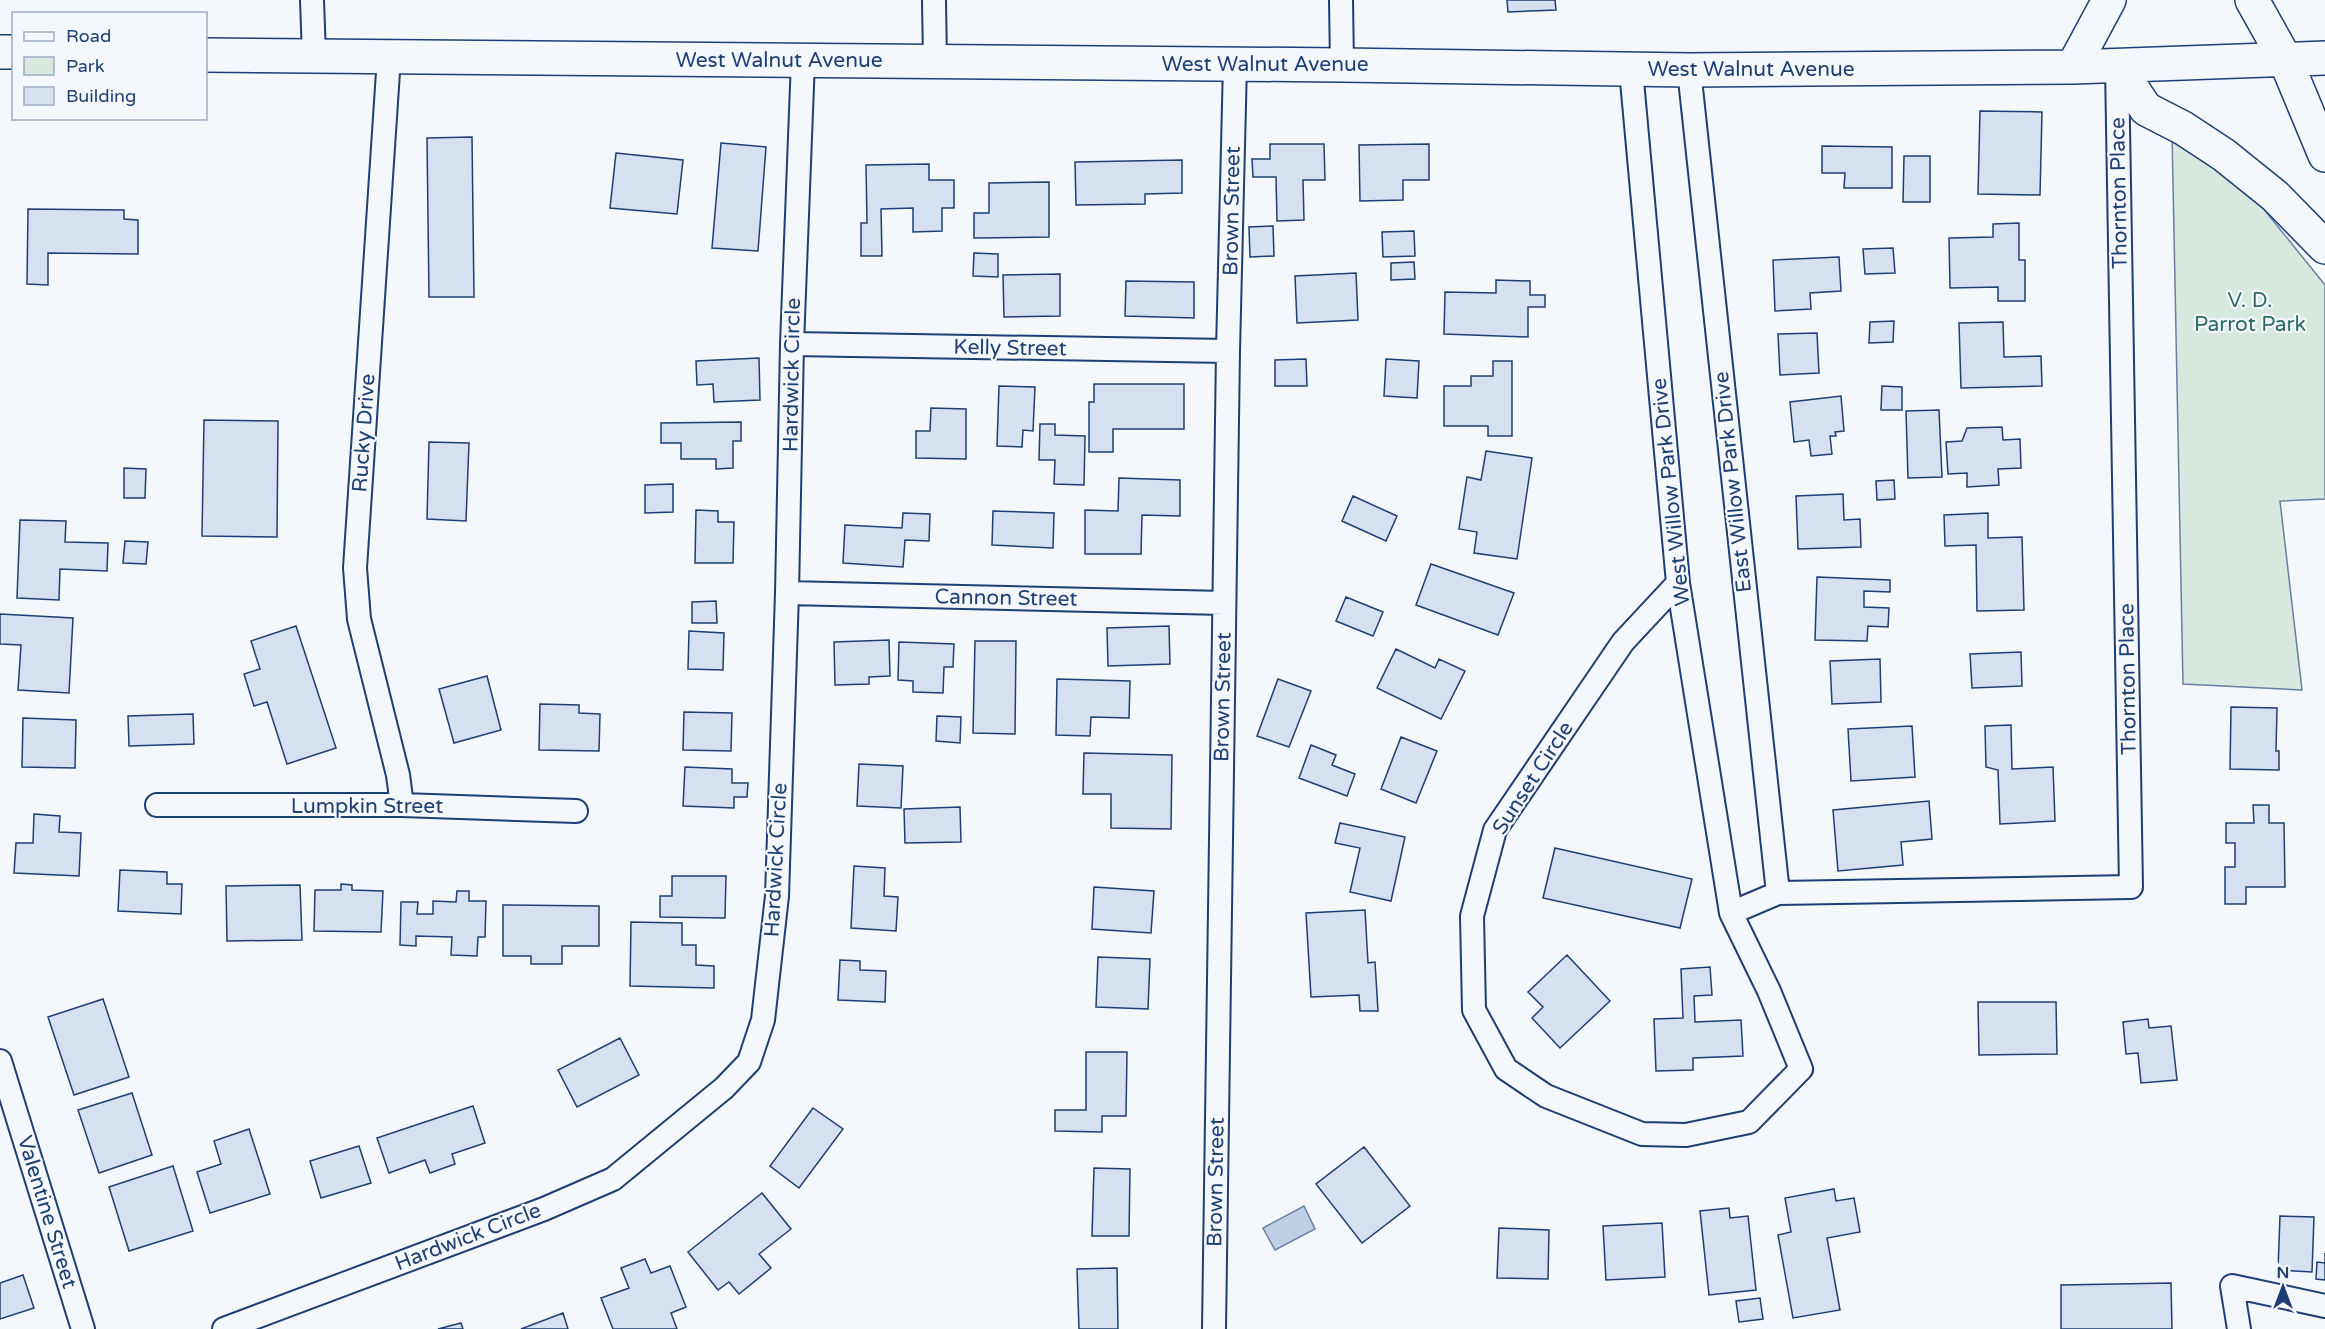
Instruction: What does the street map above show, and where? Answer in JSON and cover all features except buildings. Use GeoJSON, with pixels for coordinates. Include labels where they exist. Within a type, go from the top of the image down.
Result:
{"type":"FeatureCollection","features":[{"type":"Feature","properties":{"kind":"main road"},"geometry":{"type":"LineString","coordinates":[[2073,67],[2109,0]]}},
{"type":"Feature","properties":{"kind":"main road"},"geometry":{"type":"LineString","coordinates":[[2252,0],[2285,59],[2325,155]]}},
{"type":"Feature","properties":{"kind":"main road","name":"West Walnut Avenue"},"geometry":{"type":"LineString","coordinates":[[207,55],[1342,64],[1631,70],[2073,67],[2325,58]]}},
{"type":"Feature","properties":{"kind":"main road"},"geometry":{"type":"LineString","coordinates":[[2117,66],[2146,109],[2183,128],[2224,156],[2275,196],[2325,247]]}},
{"type":"Feature","properties":{"kind":"street"},"geometry":{"type":"LineString","coordinates":[[312,0],[314,56]]}},
{"type":"Feature","properties":{"kind":"street"},"geometry":{"type":"LineString","coordinates":[[934,0],[935,61]]}},
{"type":"Feature","properties":{"kind":"street"},"geometry":{"type":"LineString","coordinates":[[1341,0],[1342,64]]}},
{"type":"Feature","properties":{"kind":"street","name":"Rucky Drive"},"geometry":{"type":"LineString","coordinates":[[389,57],[355,568],[359,619],[398,775],[402,804]]}},
{"type":"Feature","properties":{"kind":"street","name":"Hardwick Circle"},"geometry":{"type":"LineString","coordinates":[[224,1329],[544,1209],[613,1179],[724,1088],[749,1062],[763,1020],[777,896],[802,60]]}},
{"type":"Feature","properties":{"kind":"street","name":"Brown Street"},"geometry":{"type":"LineString","coordinates":[[1214,1329],[1228,351],[1235,64]]}},
{"type":"Feature","properties":{"kind":"street","name":"Thornton Place"},"geometry":{"type":"LineString","coordinates":[[1731,913],[1778,893],[2132,887],[2117,66]]}},
{"type":"Feature","properties":{"kind":"street","name":"West Willow Park Drive"},"geometry":{"type":"LineString","coordinates":[[1631,70],[1678,583],[1731,913]]}},
{"type":"Feature","properties":{"kind":"street","name":"East Willow Park Drive"},"geometry":{"type":"LineString","coordinates":[[1689,70],[1778,893]]}},
{"type":"Feature","properties":{"kind":"street","name":"Kelly Street"},"geometry":{"type":"LineString","coordinates":[[792,344],[1228,351]]}},
{"type":"Feature","properties":{"kind":"street","name":"Sunset Circle"},"geometry":{"type":"LineString","coordinates":[[1678,583],[1623,642],[1495,830],[1472,916],[1474,1010],[1506,1068],[1546,1096],[1642,1134],[1686,1135],[1749,1122],[1801,1069],[1769,991],[1731,913]]}},
{"type":"Feature","properties":{"kind":"street","name":"Cannon Street"},"geometry":{"type":"LineString","coordinates":[[787,593],[1224,603]]}},
{"type":"Feature","properties":{"kind":"street","name":"Lumpkin Street"},"geometry":{"type":"LineString","coordinates":[[157,805],[402,804],[576,811]]}},
{"type":"Feature","properties":{"kind":"street","name":"Valentine Street"},"geometry":{"type":"LineString","coordinates":[[0,1061],[83,1329]]}},
{"type":"Feature","properties":{"kind":"street"},"geometry":{"type":"LineString","coordinates":[[2239,1329],[2232,1286],[2325,1306]]}},
{"type":"Feature","properties":{"kind":"green space","name":"V. D. Parrot Park"},"geometry":{"type":"Polygon","coordinates":[[[2172,133],[2254,197],[2325,285],[2325,499],[2280,501],[2302,690],[2183,684],[2172,133]]]}},
{"type":"Feature","properties":{"kind":"water"},"geometry":{"type":"Polygon","coordinates":[[[1304,1206],[1315,1229],[1275,1250],[1263,1228],[1304,1206]]]}}]}
